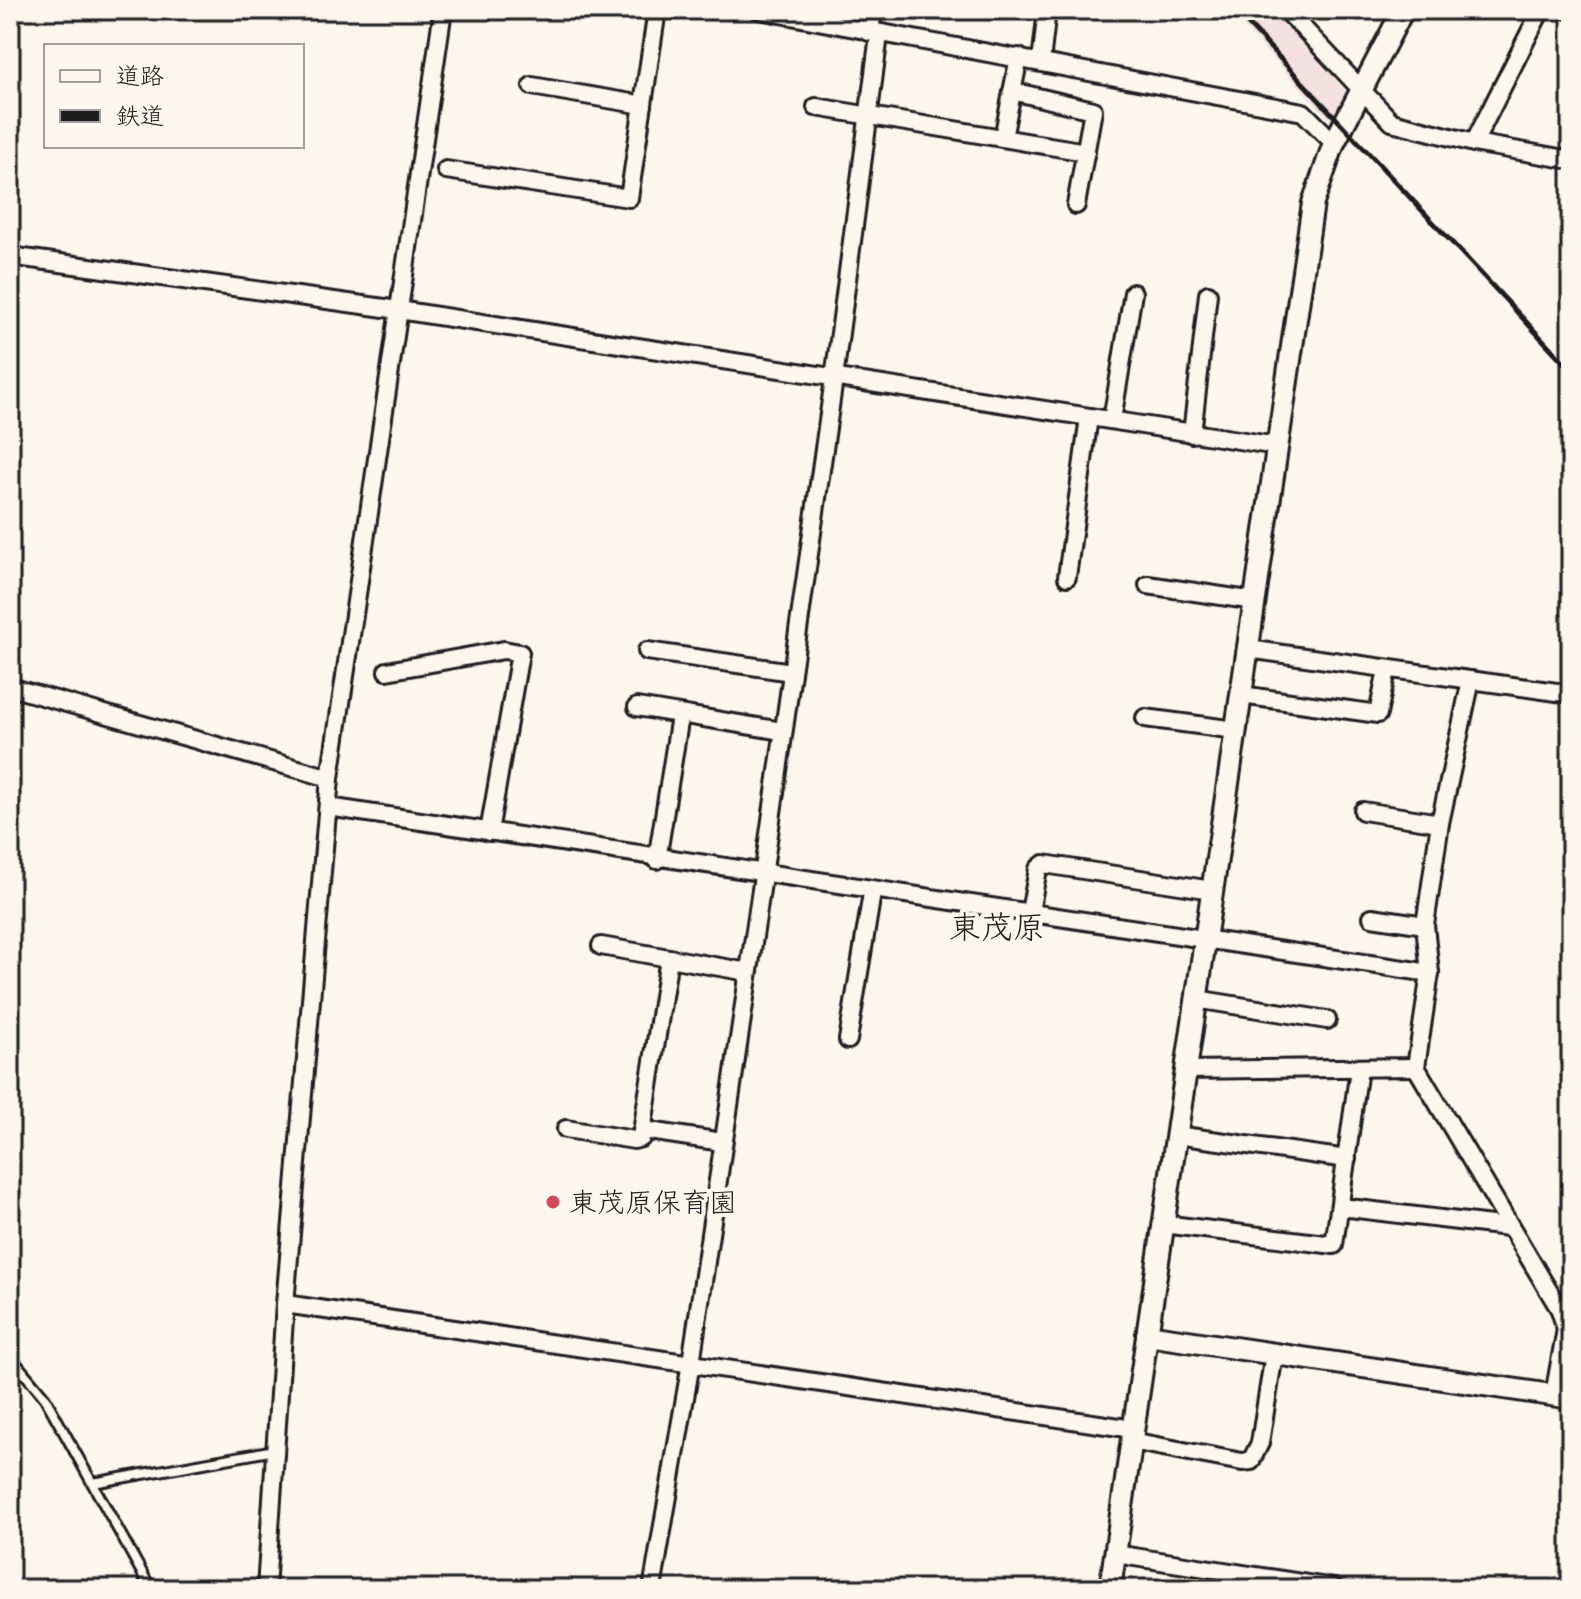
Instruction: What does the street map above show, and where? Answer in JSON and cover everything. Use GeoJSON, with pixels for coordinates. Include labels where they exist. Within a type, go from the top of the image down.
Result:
{"type":"FeatureCollection","features":[{"type":"Feature","properties":{"kind":"street"},"geometry":{"type":"LineString","coordinates":[[266,1589],[285,1304],[330,778],[443,10]]}},
{"type":"Feature","properties":{"kind":"street"},"geometry":{"type":"LineString","coordinates":[[446,170],[629,198],[657,10]]}},
{"type":"Feature","properties":{"kind":"street"},"geometry":{"type":"LineString","coordinates":[[759,10],[1303,112],[1334,143]]}},
{"type":"Feature","properties":{"kind":"street"},"geometry":{"type":"LineString","coordinates":[[652,1589],[691,1363],[834,379],[869,116],[874,10]]}},
{"type":"Feature","properties":{"kind":"street"},"geometry":{"type":"LineString","coordinates":[[1041,62],[1047,10]]}},
{"type":"Feature","properties":{"kind":"street"},"geometry":{"type":"LineString","coordinates":[[1286,10],[1392,122],[1474,143],[1571,160]]}},
{"type":"Feature","properties":{"kind":"street"},"geometry":{"type":"LineString","coordinates":[[1110,1589],[1313,203],[1334,143],[1403,10]]}},
{"type":"Feature","properties":{"kind":"street"},"geometry":{"type":"LineString","coordinates":[[1474,143],[1541,10]]}},
{"type":"Feature","properties":{"kind":"street"},"geometry":{"type":"LineString","coordinates":[[1003,138],[1019,57]]}},
{"type":"Feature","properties":{"kind":"street"},"geometry":{"type":"LineString","coordinates":[[532,86],[643,105]]}},
{"type":"Feature","properties":{"kind":"street"},"geometry":{"type":"LineString","coordinates":[[1012,91],[1093,110],[1076,205]]}},
{"type":"Feature","properties":{"kind":"street"},"geometry":{"type":"LineString","coordinates":[[816,107],[1086,152]]}},
{"type":"Feature","properties":{"kind":"street"},"geometry":{"type":"LineString","coordinates":[[10,256],[399,310],[1277,446]]}},
{"type":"Feature","properties":{"kind":"street"},"geometry":{"type":"LineString","coordinates":[[1112,420],[1133,293]]}},
{"type":"Feature","properties":{"kind":"street"},"geometry":{"type":"LineString","coordinates":[[1192,434],[1208,294]]}},
{"type":"Feature","properties":{"kind":"street"},"geometry":{"type":"LineString","coordinates":[[1067,577],[1089,417]]}},
{"type":"Feature","properties":{"kind":"street"},"geometry":{"type":"LineString","coordinates":[[1148,585],[1255,601]]}},
{"type":"Feature","properties":{"kind":"street"},"geometry":{"type":"LineString","coordinates":[[1248,649],[1571,694]]}},
{"type":"Feature","properties":{"kind":"street"},"geometry":{"type":"LineString","coordinates":[[387,671],[504,650],[520,653],[489,832]]}},
{"type":"Feature","properties":{"kind":"street"},"geometry":{"type":"LineString","coordinates":[[647,651],[792,672]]}},
{"type":"Feature","properties":{"kind":"street"},"geometry":{"type":"LineString","coordinates":[[1241,695],[1378,714],[1387,670]]}},
{"type":"Feature","properties":{"kind":"street"},"geometry":{"type":"LineString","coordinates":[[1147,1335],[1563,1397],[1566,1329],[1560,1310],[1508,1227],[1416,1067],[1430,973],[1425,925],[1440,823],[1471,680]]}},
{"type":"Feature","properties":{"kind":"street"},"geometry":{"type":"LineString","coordinates":[[10,687],[330,778]]}},
{"type":"Feature","properties":{"kind":"street"},"geometry":{"type":"LineString","coordinates":[[637,707],[782,731]]}},
{"type":"Feature","properties":{"kind":"street"},"geometry":{"type":"LineString","coordinates":[[657,860],[680,716]]}},
{"type":"Feature","properties":{"kind":"street"},"geometry":{"type":"LineString","coordinates":[[1145,718],[1236,730]]}},
{"type":"Feature","properties":{"kind":"street"},"geometry":{"type":"LineString","coordinates":[[328,807],[872,893],[1030,912],[1430,973]]}},
{"type":"Feature","properties":{"kind":"street"},"geometry":{"type":"LineString","coordinates":[[1363,811],[1440,823]]}},
{"type":"Feature","properties":{"kind":"street"},"geometry":{"type":"LineString","coordinates":[[1030,912],[1038,869],[1044,864],[1212,890]]}},
{"type":"Feature","properties":{"kind":"street"},"geometry":{"type":"LineString","coordinates":[[848,1040],[872,893]]}},
{"type":"Feature","properties":{"kind":"street"},"geometry":{"type":"LineString","coordinates":[[1372,917],[1425,925]]}},
{"type":"Feature","properties":{"kind":"street"},"geometry":{"type":"LineString","coordinates":[[601,946],[748,972]]}},
{"type":"Feature","properties":{"kind":"street"},"geometry":{"type":"LineString","coordinates":[[566,1129],[634,1140],[641,1138],[669,958]]}},
{"type":"Feature","properties":{"kind":"street"},"geometry":{"type":"LineString","coordinates":[[1196,999],[1327,1020]]}},
{"type":"Feature","properties":{"kind":"street"},"geometry":{"type":"LineString","coordinates":[[1186,1070],[1416,1067]]}},
{"type":"Feature","properties":{"kind":"street"},"geometry":{"type":"LineString","coordinates":[[1163,1224],[1334,1245],[1359,1069]]}},
{"type":"Feature","properties":{"kind":"street"},"geometry":{"type":"LineString","coordinates":[[643,1130],[722,1142]]}},
{"type":"Feature","properties":{"kind":"street"},"geometry":{"type":"LineString","coordinates":[[1176,1135],[1347,1159]]}},
{"type":"Feature","properties":{"kind":"street"},"geometry":{"type":"LineString","coordinates":[[1341,1207],[1508,1227]]}},
{"type":"Feature","properties":{"kind":"street"},"geometry":{"type":"LineString","coordinates":[[285,1304],[691,1363],[1132,1435],[1242,1462],[1251,1461],[1260,1443],[1274,1354]]}},
{"type":"Feature","properties":{"kind":"street"},"geometry":{"type":"LineString","coordinates":[[1115,1554],[1334,1588]]}},
{"type":"Feature","properties":{"kind":"lane"},"geometry":{"type":"LineString","coordinates":[[1550,10],[1571,15]]}},
{"type":"Feature","properties":{"kind":"lane"},"geometry":{"type":"LineString","coordinates":[[10,1356],[45,1398],[151,1589]]}},
{"type":"Feature","properties":{"kind":"lane"},"geometry":{"type":"LineString","coordinates":[[93,1483],[275,1450]]}},
{"type":"Feature","properties":{"kind":"shaded area"},"geometry":{"type":"Polygon","coordinates":[[[1228,10],[1272,10],[1306,46],[1348,94],[1333,123],[1228,10]]]}},
{"type":"Feature","properties":{"kind":"railway"},"geometry":{"type":"LineString","coordinates":[[1235,10],[1571,370]]}},
{"type":"Feature","properties":{"kind":"place","name":"東茂原保育園"},"geometry":{"type":"Point","coordinates":[553,1202]}},
{"type":"Feature","properties":{"kind":"district","name":"東茂原"},"geometry":{"type":"Point","coordinates":[997,927]}}]}
